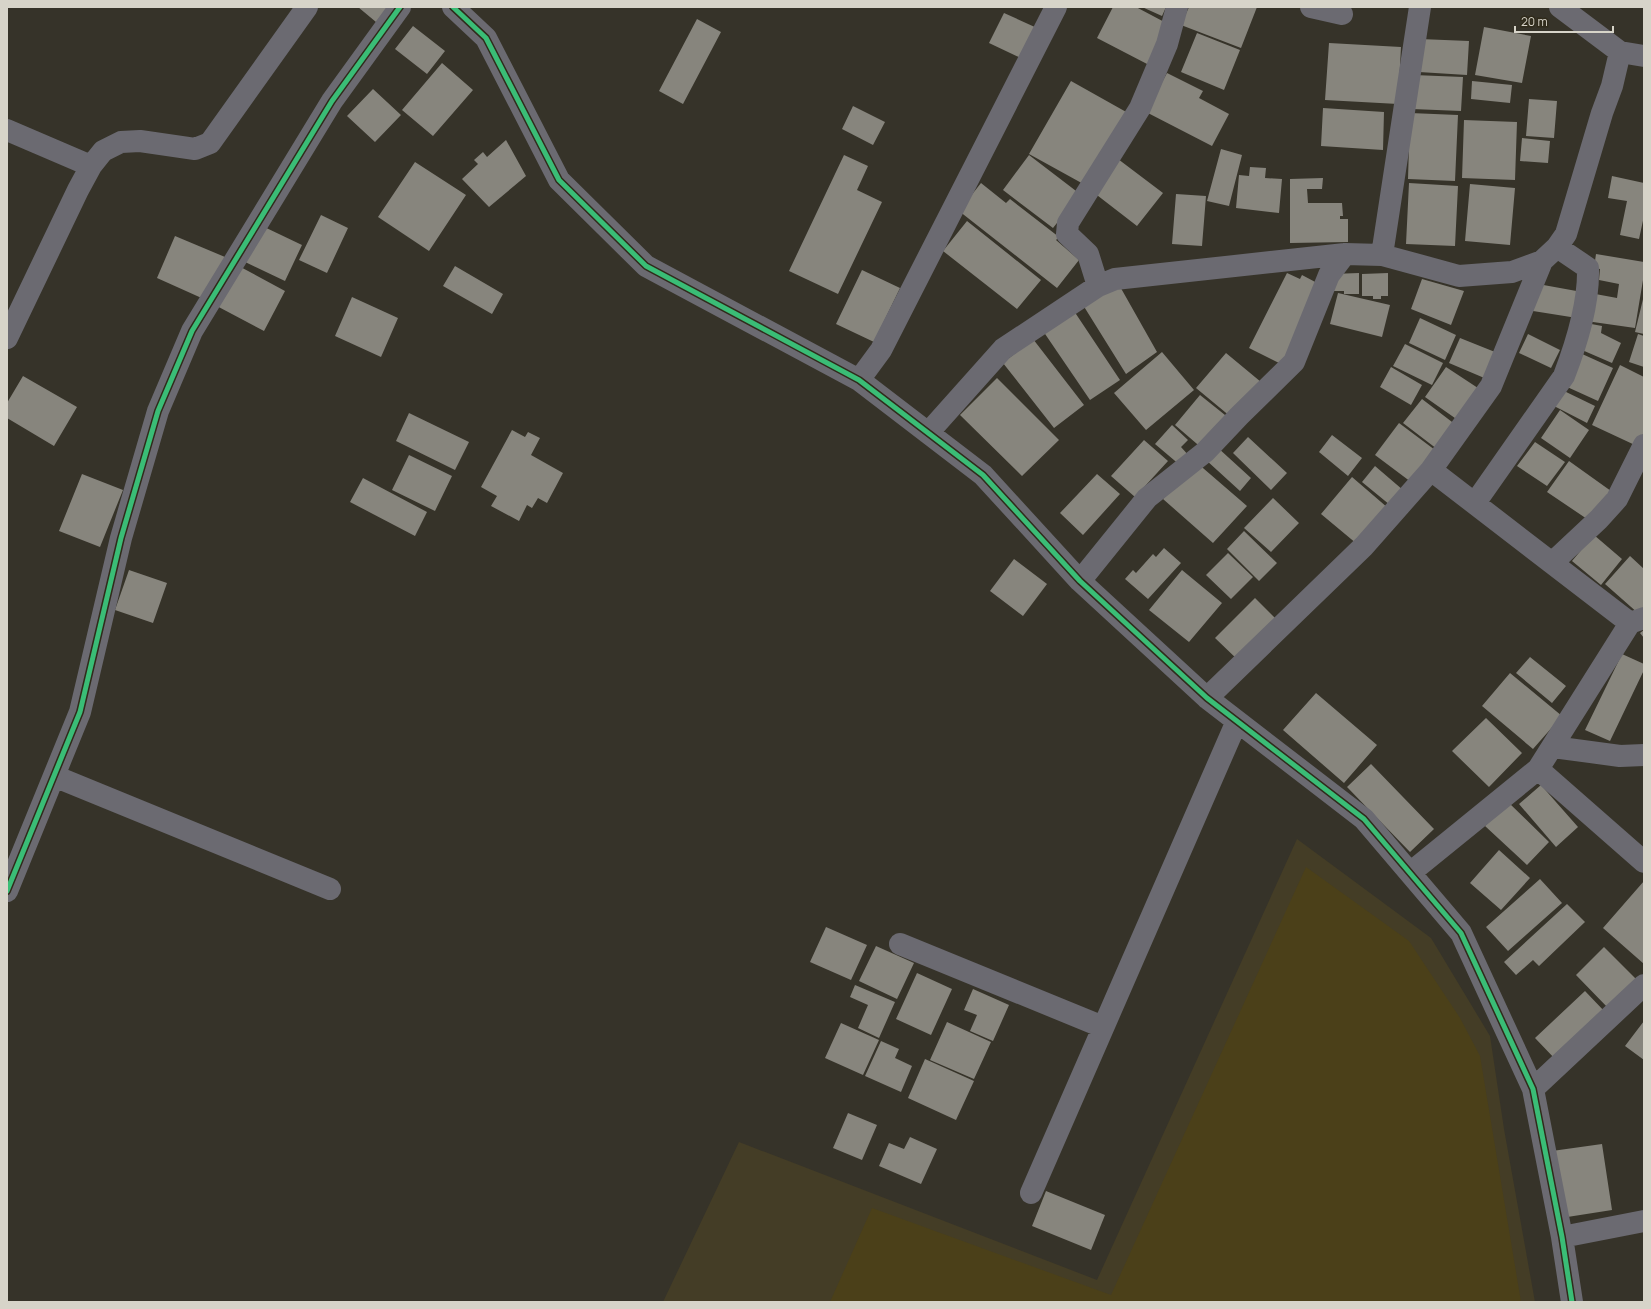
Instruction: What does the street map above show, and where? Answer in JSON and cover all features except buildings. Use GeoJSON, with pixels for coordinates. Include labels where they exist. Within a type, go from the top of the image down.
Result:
{"type":"FeatureCollection","features":[{"type":"Feature","properties":{"kind":"street"},"geometry":{"type":"LineString","coordinates":[[7,338],[91,166],[103,151],[121,142],[140,141],[195,149],[210,143],[308,7]]}},
{"type":"Feature","properties":{"kind":"street"},"geometry":{"type":"LineString","coordinates":[[7,891],[80,712],[122,538],[158,412],[192,331],[332,101],[400,7]]}},
{"type":"Feature","properties":{"kind":"street"},"geometry":{"type":"LineString","coordinates":[[453,7],[486,38],[559,180],[646,266],[858,380],[983,475],[1080,581],[1207,698],[1364,819],[1461,933],[1533,1089],[1562,1237],[1572,1302]]}},
{"type":"Feature","properties":{"kind":"street"},"geometry":{"type":"LineString","coordinates":[[858,380],[881,350],[1056,7]]}},
{"type":"Feature","properties":{"kind":"street"},"geometry":{"type":"LineString","coordinates":[[1098,286],[1088,254],[1067,234],[1068,223],[1140,108],[1167,44],[1177,7]]}},
{"type":"Feature","properties":{"kind":"street"},"geometry":{"type":"LineString","coordinates":[[1311,7],[1342,14]]}},
{"type":"Feature","properties":{"kind":"street"},"geometry":{"type":"LineString","coordinates":[[1382,255],[1420,7]]}},
{"type":"Feature","properties":{"kind":"street"},"geometry":{"type":"LineString","coordinates":[[1560,7],[1620,52],[1644,56]]}},
{"type":"Feature","properties":{"kind":"street"},"geometry":{"type":"LineString","coordinates":[[1207,698],[1364,546],[1432,470],[1491,386],[1549,254],[1566,234],[1602,113],[1612,86],[1620,52]]}},
{"type":"Feature","properties":{"kind":"street"},"geometry":{"type":"LineString","coordinates":[[7,130],[91,166]]}},
{"type":"Feature","properties":{"kind":"street"},"geometry":{"type":"LineString","coordinates":[[928,433],[1003,348],[1098,286],[1115,279],[1345,254],[1382,255],[1459,276],[1512,272],[1549,254],[1588,268],[1587,289],[1573,353],[1564,376],[1475,503]]}},
{"type":"Feature","properties":{"kind":"street"},"geometry":{"type":"LineString","coordinates":[[1080,581],[1147,498],[1205,452],[1294,362],[1330,274],[1345,254]]}},
{"type":"Feature","properties":{"kind":"street"},"geometry":{"type":"LineString","coordinates":[[1552,563],[1617,499],[1644,446]]}},
{"type":"Feature","properties":{"kind":"street"},"geometry":{"type":"LineString","coordinates":[[1410,873],[1538,769],[1637,621],[1552,563],[1432,470]]}},
{"type":"Feature","properties":{"kind":"street"},"geometry":{"type":"LineString","coordinates":[[1031,1193],[1237,721]]}},
{"type":"Feature","properties":{"kind":"street"},"geometry":{"type":"LineString","coordinates":[[1552,748],[1620,756],[1644,755]]}},
{"type":"Feature","properties":{"kind":"street"},"geometry":{"type":"LineString","coordinates":[[1538,769],[1644,862]]}},
{"type":"Feature","properties":{"kind":"street"},"geometry":{"type":"LineString","coordinates":[[54,776],[330,889]]}},
{"type":"Feature","properties":{"kind":"street"},"geometry":{"type":"LineString","coordinates":[[900,944],[1103,1027]]}},
{"type":"Feature","properties":{"kind":"street"},"geometry":{"type":"LineString","coordinates":[[1533,1089],[1644,986]]}},
{"type":"Feature","properties":{"kind":"street"},"geometry":{"type":"LineString","coordinates":[[1562,1237],[1644,1221]]}},
{"type":"Feature","properties":{"kind":"shaded area"},"geometry":{"type":"Polygon","coordinates":[[[1297,839],[1431,938],[1490,1036],[1504,1129],[1535,1302],[663,1302],[739,1142],[1097,1280],[1297,839]]]}},
{"type":"Feature","properties":{"kind":"shaded area"},"geometry":{"type":"Polygon","coordinates":[[[1306,867],[1409,941],[1460,1018],[1480,1056],[1521,1302],[830,1302],[872,1208],[1111,1295],[1306,867]]]}},
{"type":"Feature","properties":{"kind":"cycle path"},"geometry":{"type":"LineString","coordinates":[[7,891],[80,712],[121,538],[158,411],[192,331],[332,101],[400,7]]}},
{"type":"Feature","properties":{"kind":"cycle path"},"geometry":{"type":"LineString","coordinates":[[453,7],[486,38],[559,180],[646,266],[859,380],[983,475],[1080,581],[1207,698],[1364,819],[1461,933],[1533,1089],[1562,1237],[1572,1302]]}}]}
